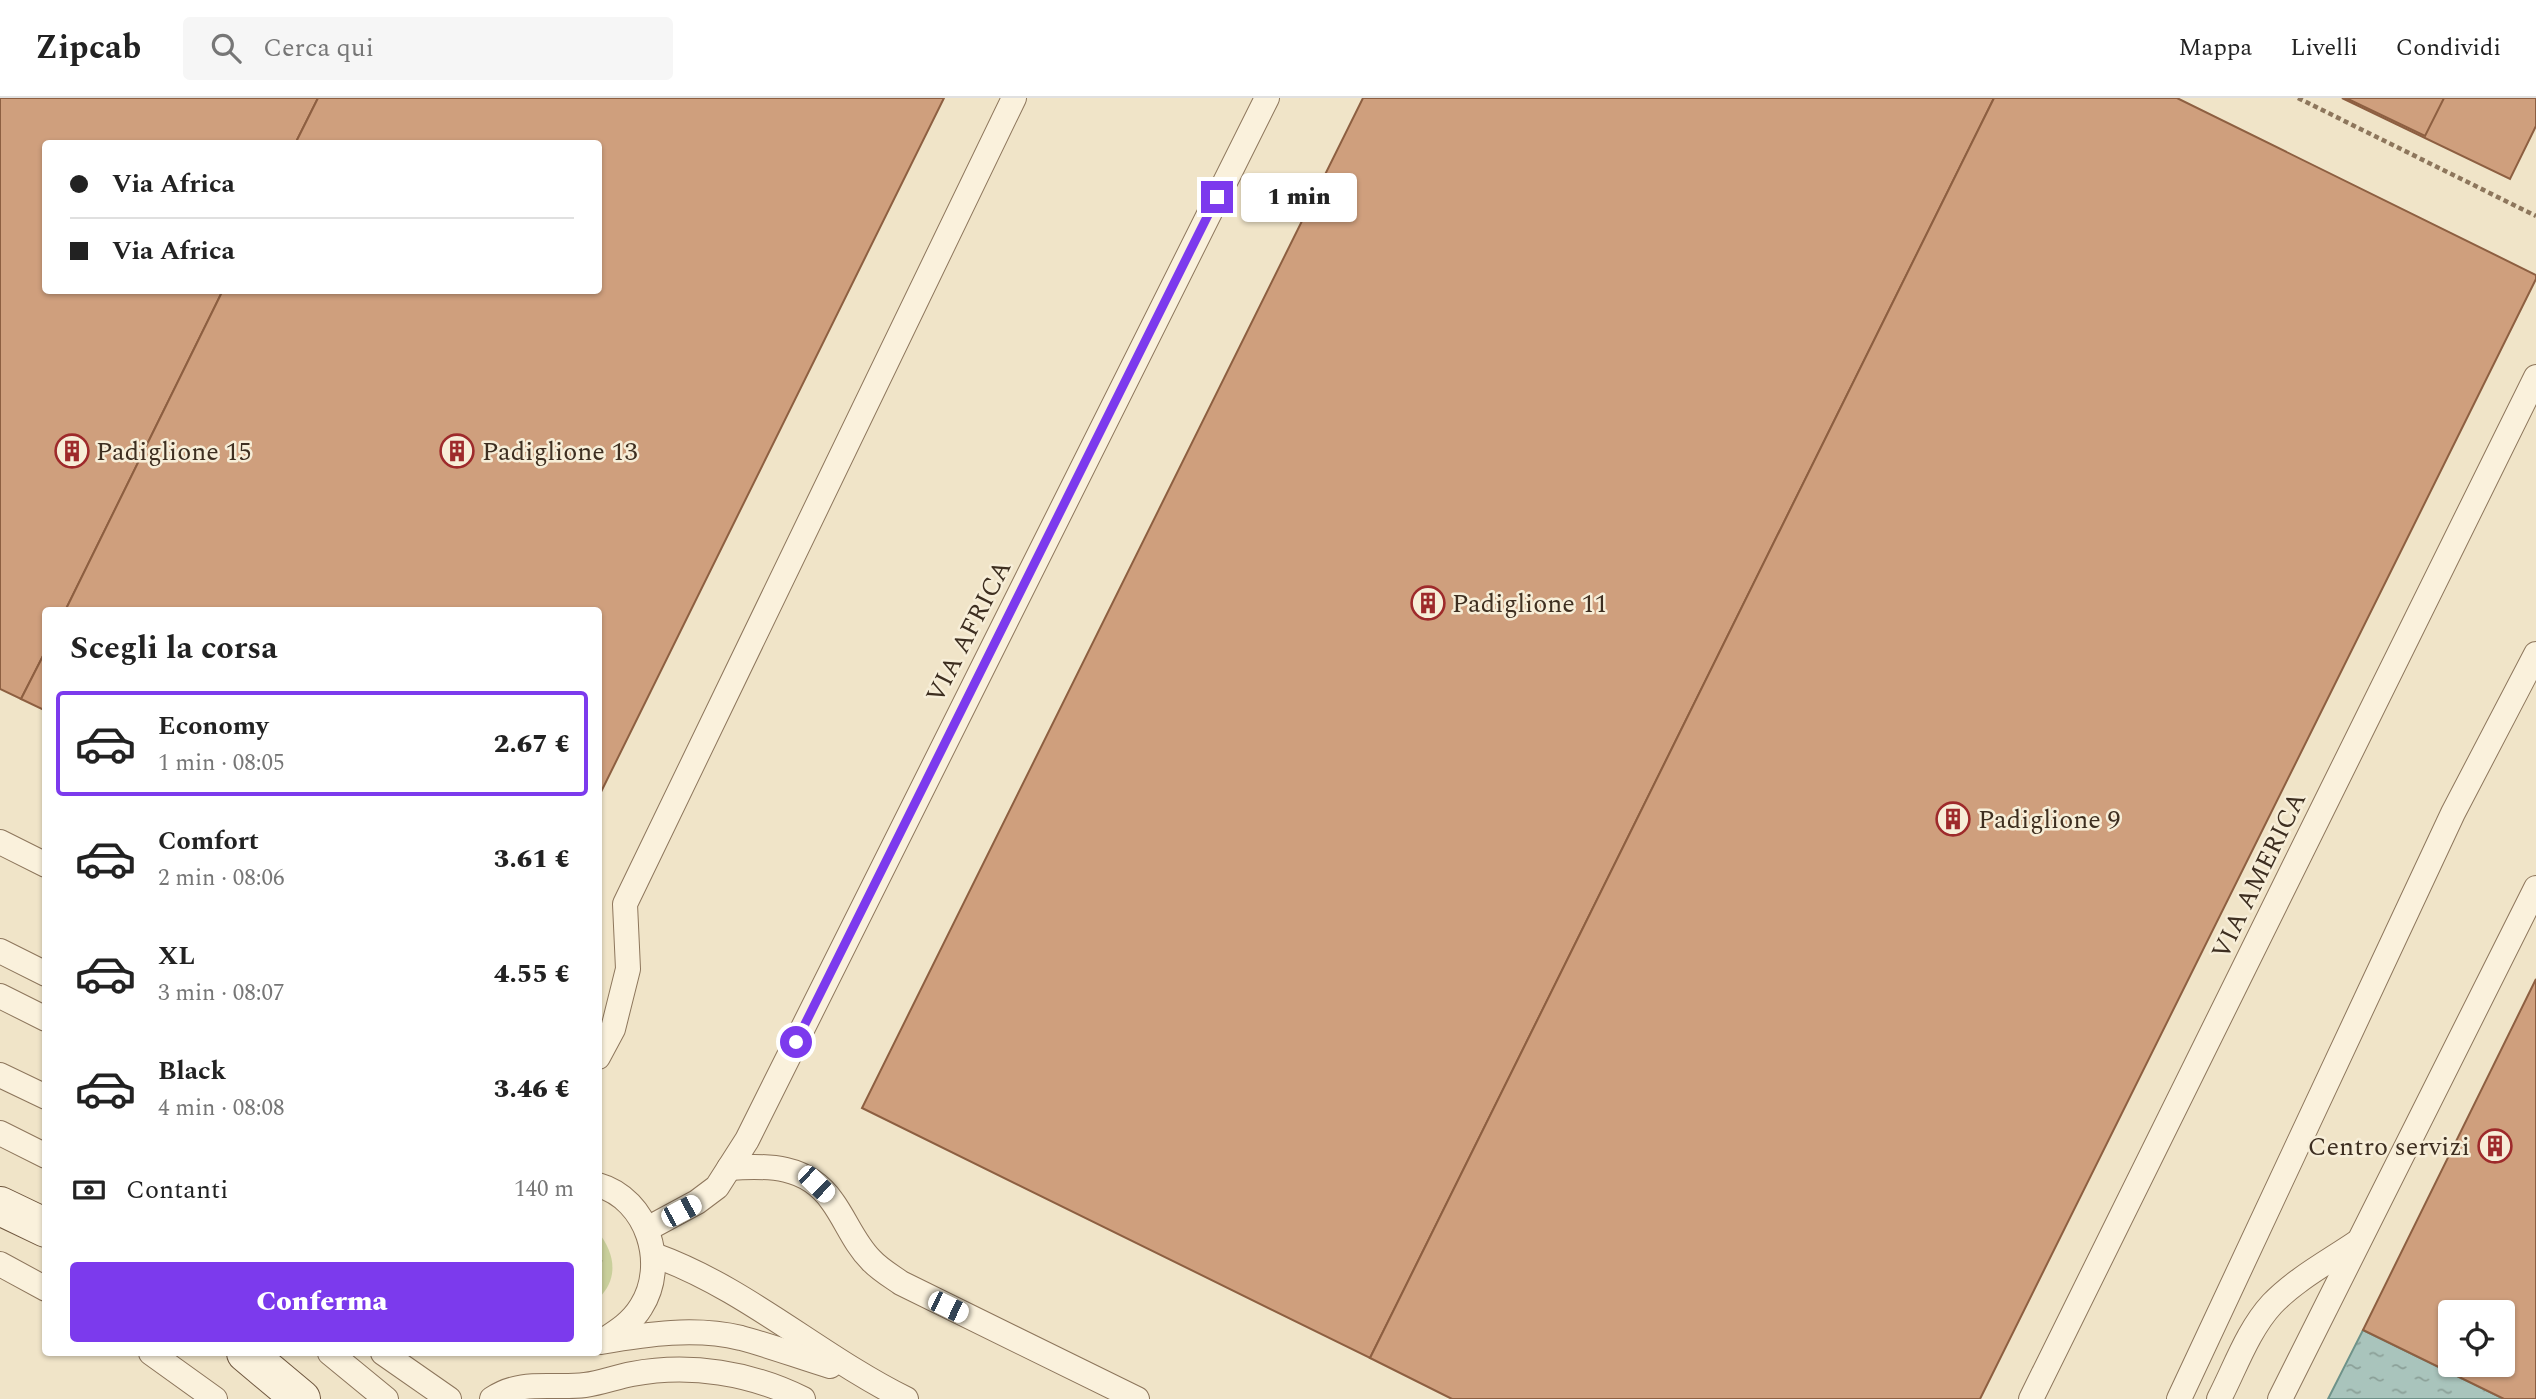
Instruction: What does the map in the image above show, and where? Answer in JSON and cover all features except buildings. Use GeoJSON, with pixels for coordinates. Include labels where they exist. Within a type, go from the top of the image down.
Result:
{"type":"FeatureCollection","features":[{"type":"Feature","properties":{"kind":"street"},"geometry":{"type":"LineString","coordinates":[[0,1206],[42,1226]]}},
{"type":"Feature","properties":{"kind":"street"},"geometry":{"type":"LineString","coordinates":[[250,1356],[301,1399]]}},
{"type":"Feature","properties":{"kind":"lane"},"geometry":{"type":"LineString","coordinates":[[602,1050],[613,1029],[628,970],[625,904],[1013,98]]}},
{"type":"Feature","properties":{"kind":"lane","name":"VIA AFRICA"},"geometry":{"type":"LineString","coordinates":[[723,1177],[747,1140],[1267,98]]}},
{"type":"Feature","properties":{"kind":"lane","name":"VIA AMERICA"},"geometry":{"type":"LineString","coordinates":[[2031,1399],[2536,377]]}},
{"type":"Feature","properties":{"kind":"lane"},"geometry":{"type":"LineString","coordinates":[[2179,1399],[2453,813],[2536,654]]}},
{"type":"Feature","properties":{"kind":"lane"},"geometry":{"type":"LineString","coordinates":[[0,842],[42,863]]}},
{"type":"Feature","properties":{"kind":"lane"},"geometry":{"type":"LineString","coordinates":[[2280,1399],[2536,888]]}},
{"type":"Feature","properties":{"kind":"lane"},"geometry":{"type":"LineString","coordinates":[[0,951],[42,972]]}},
{"type":"Feature","properties":{"kind":"lane"},"geometry":{"type":"LineString","coordinates":[[0,996],[42,1016]]}},
{"type":"Feature","properties":{"kind":"lane"},"geometry":{"type":"LineString","coordinates":[[0,1075],[42,1095]]}},
{"type":"Feature","properties":{"kind":"lane"},"geometry":{"type":"LineString","coordinates":[[0,1133],[42,1154]]}},
{"type":"Feature","properties":{"kind":"lane"},"geometry":{"type":"LineString","coordinates":[[647,1229],[698,1202],[723,1177],[763,1165],[782,1167],[801,1174],[831,1199],[854,1239],[871,1261],[901,1283],[1137,1399]]}},
{"type":"Feature","properties":{"kind":"lane"},"geometry":{"type":"LineString","coordinates":[[602,1187],[631,1205],[647,1229],[654,1255],[652,1282],[642,1307],[624,1327],[602,1341]]}},
{"type":"Feature","properties":{"kind":"lane"},"geometry":{"type":"LineString","coordinates":[[2219,1399],[2258,1324],[2272,1305],[2291,1286],[2359,1240]]}},
{"type":"Feature","properties":{"kind":"lane"},"geometry":{"type":"LineString","coordinates":[[654,1255],[688,1268],[731,1291],[856,1374],[906,1399]]}},
{"type":"Feature","properties":{"kind":"lane"},"geometry":{"type":"LineString","coordinates":[[0,1264],[42,1287]]}},
{"type":"Feature","properties":{"kind":"lane"},"geometry":{"type":"LineString","coordinates":[[602,1342],[650,1333],[709,1333],[740,1338],[856,1374]]}},
{"type":"Feature","properties":{"kind":"lane"},"geometry":{"type":"LineString","coordinates":[[156,1356],[215,1399]]}},
{"type":"Feature","properties":{"kind":"lane"},"geometry":{"type":"LineString","coordinates":[[334,1356],[386,1399]]}},
{"type":"Feature","properties":{"kind":"lane"},"geometry":{"type":"LineString","coordinates":[[387,1356],[449,1399]]}},
{"type":"Feature","properties":{"kind":"lane"},"geometry":{"type":"LineString","coordinates":[[492,1399],[526,1385],[587,1385],[633,1373],[681,1370],[755,1379],[803,1399]]}},
{"type":"Feature","properties":{"kind":"path"},"geometry":{"type":"LineString","coordinates":[[2298,98],[2536,216]]}},
{"type":"Feature","properties":{"kind":"green space"},"geometry":{"type":"Polygon","coordinates":[[[602,1237],[612,1265],[610,1282],[602,1294],[602,1237]]]}},
{"type":"Feature","properties":{"kind":"water"},"geometry":{"type":"Polygon","coordinates":[[[2363,1330],[2438,1367],[2438,1377],[2459,1377],[2504,1399],[2328,1399],[2363,1330]]]}},
{"type":"Feature","properties":{"kind":"place","name":"Padiglione 15"},"geometry":{"type":"Point","coordinates":[72,451]}},
{"type":"Feature","properties":{"kind":"place","name":"Padiglione 13"},"geometry":{"type":"Point","coordinates":[457,451]}},
{"type":"Feature","properties":{"kind":"place","name":"Padiglione 11"},"geometry":{"type":"Point","coordinates":[1428,603]}},
{"type":"Feature","properties":{"kind":"place","name":"Padiglione 9"},"geometry":{"type":"Point","coordinates":[1953,819]}},
{"type":"Feature","properties":{"kind":"place","name":"Centro servizi"},"geometry":{"type":"Point","coordinates":[2495,1146]}},
{"type":"Feature","properties":{"kind":"route"},"geometry":{"type":"LineString","coordinates":[[796,1042],[1217,197]]}}]}
